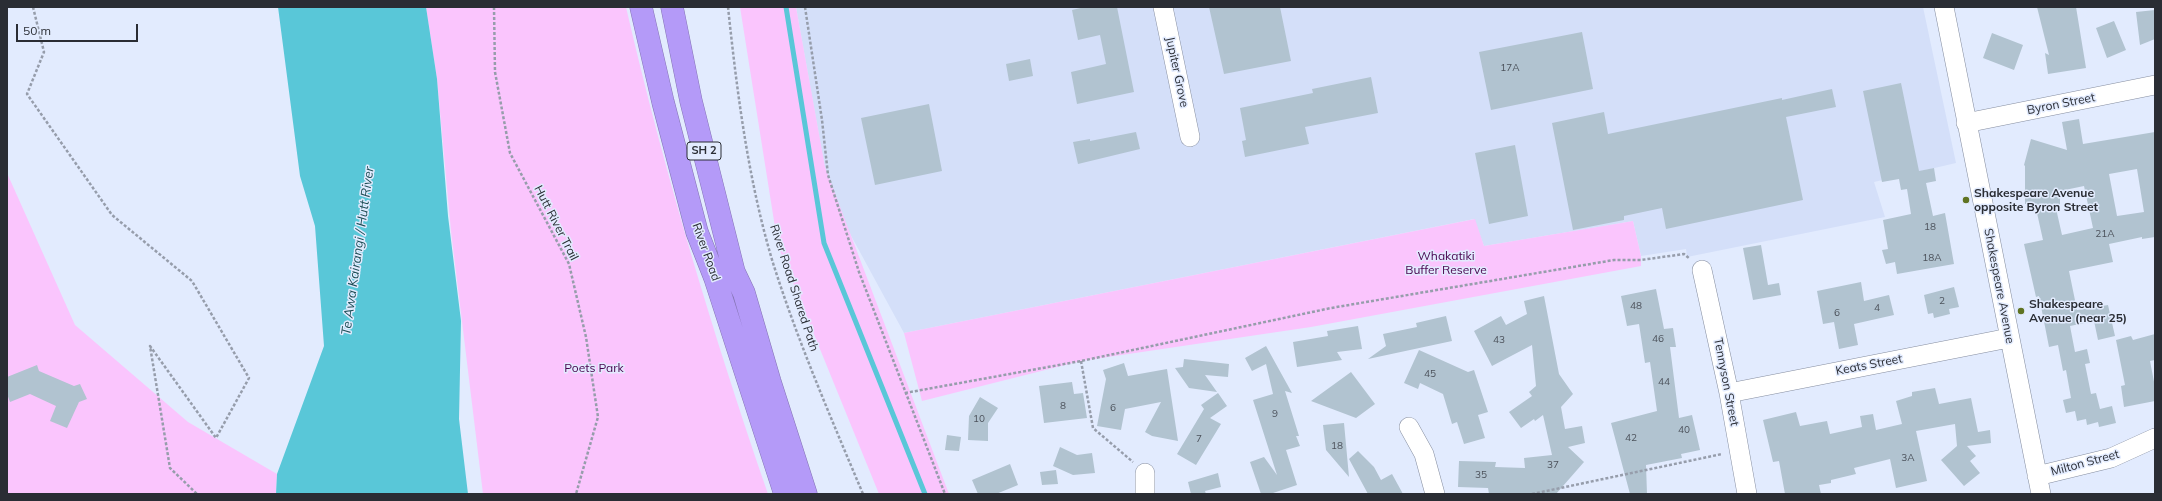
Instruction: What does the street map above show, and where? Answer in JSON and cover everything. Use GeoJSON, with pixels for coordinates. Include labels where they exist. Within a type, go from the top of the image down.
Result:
{"type":"FeatureCollection","features":[{"type":"Feature","properties":{"kind":"highway","name":"River Road"},"geometry":{"type":"LineString","coordinates":[[641,7],[663,102],[695,224],[715,278],[785,494]]}},
{"type":"Feature","properties":{"kind":"highway"},"geometry":{"type":"LineString","coordinates":[[657,7],[677,108],[709,231],[715,278]]}},
{"type":"Feature","properties":{"kind":"highway","name":"River Road"},"geometry":{"type":"LineString","coordinates":[[672,7],[691,101],[734,272],[744,293],[770,382],[806,494]]}},
{"type":"Feature","properties":{"kind":"highway"},"geometry":{"type":"LineString","coordinates":[[687,7],[709,128],[742,270],[744,293]]}},
{"type":"Feature","properties":{"kind":"street","name":"Jupiter Grove"},"geometry":{"type":"LineString","coordinates":[[1163,7],[1190,137]]}},
{"type":"Feature","properties":{"kind":"street","name":"Shakespeare Avenue"},"geometry":{"type":"LineString","coordinates":[[1944,7],[2039,485]]}},
{"type":"Feature","properties":{"kind":"street","name":"Byron Street"},"geometry":{"type":"LineString","coordinates":[[1966,123],[2155,85]]}},
{"type":"Feature","properties":{"kind":"street","name":"Tennyson Street"},"geometry":{"type":"LineString","coordinates":[[1702,270],[1729,393],[1738,451],[1747,494]]}},
{"type":"Feature","properties":{"kind":"street","name":"Keats Street"},"geometry":{"type":"LineString","coordinates":[[1729,393],[2009,338]]}},
{"type":"Feature","properties":{"kind":"street"},"geometry":{"type":"LineString","coordinates":[[1409,426],[1424,454],[1436,494]]}},
{"type":"Feature","properties":{"kind":"street","name":"Milton Street"},"geometry":{"type":"LineString","coordinates":[[2039,485],[2111,458],[2155,438]]}},
{"type":"Feature","properties":{"kind":"street"},"geometry":{"type":"LineString","coordinates":[[1145,473],[1145,494]]}},
{"type":"Feature","properties":{"kind":"path"},"geometry":{"type":"LineString","coordinates":[[33,7],[44,52],[27,94],[112,215],[192,281],[249,378],[216,438],[150,346],[170,468],[197,494]]}},
{"type":"Feature","properties":{"kind":"path","name":"Hutt River Trail"},"geometry":{"type":"LineString","coordinates":[[494,7],[495,72],[510,153],[569,264],[586,337],[598,417],[576,494]]}},
{"type":"Feature","properties":{"kind":"path","name":"River Road Shared Path"},"geometry":{"type":"LineString","coordinates":[[728,7],[735,72],[756,197],[773,262],[801,344],[863,494]]}},
{"type":"Feature","properties":{"kind":"path"},"geometry":{"type":"LineString","coordinates":[[805,7],[822,120],[828,175],[859,272],[945,494]]}},
{"type":"Feature","properties":{"kind":"path"},"geometry":{"type":"LineString","coordinates":[[905,392],[1081,361],[1331,308],[1614,260],[1641,260],[1684,254],[1702,270]]}},
{"type":"Feature","properties":{"kind":"path"},"geometry":{"type":"LineString","coordinates":[[1081,361],[1093,428],[1145,473]]}},
{"type":"Feature","properties":{"kind":"path"},"geometry":{"type":"LineString","coordinates":[[1532,494],[1738,451]]}},
{"type":"Feature","properties":{"kind":"shaded area"},"geometry":{"type":"Polygon","coordinates":[[[796,7],[1923,7],[1956,163],[1874,182],[1885,217],[1687,257],[1686,249],[1641,256],[1633,221],[1484,246],[1474,219],[904,333],[830,197],[796,7]]]}},
{"type":"Feature","properties":{"kind":"green space","name":"Poets Park"},"geometry":{"type":"Polygon","coordinates":[[[426,7],[626,7],[656,130],[673,191],[728,374],[768,494],[483,494],[451,231],[437,79],[426,7]]]}},
{"type":"Feature","properties":{"kind":"green space"},"geometry":{"type":"Polygon","coordinates":[[[740,7],[796,7],[825,167],[949,494],[879,494],[778,246],[740,7]]]}},
{"type":"Feature","properties":{"kind":"green space"},"geometry":{"type":"Polygon","coordinates":[[[7,173],[75,325],[188,422],[277,474],[276,494],[7,494],[7,173]]]}},
{"type":"Feature","properties":{"kind":"green space","name":"Whakatiki Buffer Reserve"},"geometry":{"type":"Polygon","coordinates":[[[1475,219],[1484,246],[1633,221],[1641,256],[1641,266],[1311,327],[1081,361],[922,401],[904,333],[1475,219]]]}},
{"type":"Feature","properties":{"kind":"water","name":"Te Awa Kairangi / Hutt River"},"geometry":{"type":"Polygon","coordinates":[[[278,7],[426,7],[437,79],[448,216],[461,321],[459,419],[468,494],[276,494],[277,474],[324,346],[315,226],[300,176],[278,7]]]}},
{"type":"Feature","properties":{"kind":"building"},"geometry":{"type":"Polygon","coordinates":[[[1085,7],[1117,7],[1134,92],[1077,104],[1071,72],[1106,64],[1100,35],[1078,40],[1072,10],[1085,7]]]}},
{"type":"Feature","properties":{"kind":"building"},"geometry":{"type":"Polygon","coordinates":[[[1209,7],[1280,7],[1291,61],[1224,74],[1209,7]]]}},
{"type":"Feature","properties":{"kind":"building"},"geometry":{"type":"Polygon","coordinates":[[[2037,7],[2076,7],[2086,68],[2048,74],[2045,53],[2049,55],[2037,7]]]}},
{"type":"Feature","properties":{"kind":"building"},"geometry":{"type":"Polygon","coordinates":[[[2155,10],[2155,39],[2140,45],[2136,12],[2155,10]]]}},
{"type":"Feature","properties":{"kind":"building"},"geometry":{"type":"Polygon","coordinates":[[[2114,21],[2126,50],[2107,58],[2096,28],[2114,21]]]}},
{"type":"Feature","properties":{"kind":"building"},"geometry":{"type":"Polygon","coordinates":[[[1582,32],[1593,89],[1491,110],[1479,52],[1582,32]]]}},
{"type":"Feature","properties":{"kind":"building"},"geometry":{"type":"Polygon","coordinates":[[[1992,33],[2023,45],[2014,70],[1983,58],[1992,33]]]}},
{"type":"Feature","properties":{"kind":"building"},"geometry":{"type":"Polygon","coordinates":[[[1030,59],[1033,76],[1009,81],[1006,64],[1030,59]]]}},
{"type":"Feature","properties":{"kind":"building"},"geometry":{"type":"Polygon","coordinates":[[[1371,77],[1378,113],[1305,127],[1309,144],[1245,157],[1242,141],[1246,140],[1240,108],[1313,93],[1312,89],[1371,77]]]}},
{"type":"Feature","properties":{"kind":"building"},"geometry":{"type":"Polygon","coordinates":[[[1901,83],[1919,171],[1934,168],[1936,181],[1926,183],[1933,216],[1945,213],[1954,264],[1897,274],[1895,262],[1886,264],[1882,250],[1888,249],[1883,220],[1911,214],[1907,189],[1901,190],[1899,179],[1882,182],[1863,91],[1901,83]]]}},
{"type":"Feature","properties":{"kind":"building"},"geometry":{"type":"Polygon","coordinates":[[[1832,89],[1836,107],[1786,117],[1803,200],[1666,229],[1662,208],[1624,216],[1624,220],[1573,230],[1552,123],[1604,112],[1608,134],[1832,89]]]}},
{"type":"Feature","properties":{"kind":"building"},"geometry":{"type":"Polygon","coordinates":[[[929,104],[942,171],[875,185],[861,118],[929,104]]]}},
{"type":"Feature","properties":{"kind":"building"},"geometry":{"type":"Polygon","coordinates":[[[2079,119],[2083,144],[2155,132],[2155,237],[2142,239],[2142,237],[2109,244],[2113,262],[2069,271],[2077,310],[2108,305],[2115,336],[2098,340],[2094,321],[2070,326],[2075,352],[2087,349],[2090,363],[2085,364],[2091,394],[2096,393],[2100,409],[2112,406],[2116,423],[2099,427],[2098,422],[2087,425],[2086,419],[2077,421],[2075,411],[2066,413],[2063,400],[2071,398],[2066,370],[2063,371],[2058,345],[2049,347],[2039,296],[2036,297],[2024,244],[2043,240],[2035,204],[2025,204],[2024,165],[2031,139],[2067,150],[2062,122],[2079,119]],[[2137,169],[2109,174],[2117,216],[2144,212],[2137,169]],[[2084,186],[2060,191],[2060,205],[2055,204],[2062,235],[2093,228],[2084,186]]]}},
{"type":"Feature","properties":{"kind":"building"},"geometry":{"type":"Polygon","coordinates":[[[1136,132],[1140,149],[1078,164],[1073,142],[1090,139],[1090,141],[1136,132]]]}},
{"type":"Feature","properties":{"kind":"building"},"geometry":{"type":"Polygon","coordinates":[[[1515,145],[1528,216],[1489,224],[1475,153],[1515,145]]]}},
{"type":"Feature","properties":{"kind":"building"},"geometry":{"type":"Polygon","coordinates":[[[1761,245],[1768,285],[1779,283],[1781,295],[1753,300],[1743,248],[1761,245]]]}},
{"type":"Feature","properties":{"kind":"building"},"geometry":{"type":"Polygon","coordinates":[[[1861,282],[1864,301],[1889,295],[1894,315],[1854,324],[1858,345],[1839,349],[1834,322],[1823,324],[1817,291],[1861,282]]]}},
{"type":"Feature","properties":{"kind":"building"},"geometry":{"type":"Polygon","coordinates":[[[1954,287],[1959,307],[1949,309],[1950,314],[1934,318],[1933,313],[1928,314],[1924,295],[1954,287]]]}},
{"type":"Feature","properties":{"kind":"building"},"geometry":{"type":"Polygon","coordinates":[[[1656,289],[1664,329],[1673,328],[1676,347],[1670,347],[1679,418],[1692,415],[1700,450],[1681,454],[1682,458],[1646,465],[1647,494],[1630,494],[1611,423],[1657,411],[1650,362],[1645,363],[1639,324],[1627,326],[1621,296],[1656,289]]]}},
{"type":"Feature","properties":{"kind":"building"},"geometry":{"type":"Polygon","coordinates":[[[1544,296],[1559,374],[1573,394],[1561,407],[1565,429],[1582,426],[1585,443],[1568,447],[1584,462],[1556,494],[1489,494],[1488,488],[1458,487],[1459,461],[1496,462],[1495,467],[1525,468],[1524,458],[1552,455],[1543,415],[1521,428],[1509,412],[1532,396],[1529,392],[1536,386],[1532,345],[1492,366],[1474,331],[1501,316],[1506,325],[1527,314],[1524,301],[1544,296]]]}},
{"type":"Feature","properties":{"kind":"building"},"geometry":{"type":"Polygon","coordinates":[[[1446,316],[1452,341],[1368,359],[1386,346],[1383,334],[1417,327],[1416,323],[1446,316]]]}},
{"type":"Feature","properties":{"kind":"building"},"geometry":{"type":"Polygon","coordinates":[[[1358,326],[1362,349],[1337,352],[1342,360],[1297,367],[1293,342],[1328,336],[1327,331],[1358,326]]]}},
{"type":"Feature","properties":{"kind":"building"},"geometry":{"type":"Polygon","coordinates":[[[2155,334],[2155,360],[2150,361],[2155,387],[2155,401],[2124,407],[2121,386],[2125,385],[2116,340],[2131,336],[2133,340],[2155,334]]]}},
{"type":"Feature","properties":{"kind":"building"},"geometry":{"type":"Polygon","coordinates":[[[1266,346],[1292,393],[1285,391],[1299,436],[1296,436],[1300,446],[1286,450],[1297,485],[1270,494],[1261,494],[1250,462],[1264,457],[1277,475],[1253,400],[1273,394],[1266,364],[1252,371],[1245,358],[1266,346]]]}},
{"type":"Feature","properties":{"kind":"building"},"geometry":{"type":"Polygon","coordinates":[[[1419,350],[1468,372],[1474,370],[1488,412],[1478,415],[1485,438],[1464,444],[1457,422],[1452,424],[1443,394],[1420,383],[1418,389],[1404,383],[1419,350]]]}},
{"type":"Feature","properties":{"kind":"building"},"geometry":{"type":"Polygon","coordinates":[[[1184,359],[1229,364],[1228,377],[1205,375],[1217,392],[1189,388],[1175,368],[1183,367],[1184,359]]]}},
{"type":"Feature","properties":{"kind":"building"},"geometry":{"type":"Polygon","coordinates":[[[1124,363],[1128,376],[1167,369],[1178,441],[1152,436],[1145,432],[1161,402],[1125,409],[1121,430],[1097,426],[1106,379],[1103,370],[1124,363]]]}},
{"type":"Feature","properties":{"kind":"building"},"geometry":{"type":"Polygon","coordinates":[[[37,365],[39,371],[74,386],[80,384],[87,399],[79,402],[67,428],[50,421],[56,406],[30,394],[10,402],[7,394],[7,377],[37,365]]]}},
{"type":"Feature","properties":{"kind":"building"},"geometry":{"type":"Polygon","coordinates":[[[1351,372],[1375,404],[1356,418],[1311,401],[1351,372]]]}},
{"type":"Feature","properties":{"kind":"building"},"geometry":{"type":"Polygon","coordinates":[[[1072,382],[1074,394],[1083,393],[1087,418],[1044,423],[1039,386],[1072,382]]]}},
{"type":"Feature","properties":{"kind":"building"},"geometry":{"type":"Polygon","coordinates":[[[1935,388],[1939,404],[1971,398],[1978,432],[1990,430],[1991,443],[1967,446],[1976,456],[1970,461],[1980,473],[1964,486],[1941,460],[1957,446],[1955,424],[1916,431],[1927,481],[1896,488],[1890,459],[1854,468],[1856,474],[1831,480],[1831,483],[1819,485],[1821,494],[1785,494],[1779,461],[1773,462],[1763,420],[1796,412],[1800,426],[1827,421],[1830,434],[1862,427],[1860,416],[1873,414],[1876,430],[1902,424],[1896,401],[1912,396],[1912,392],[1935,388]]]}},
{"type":"Feature","properties":{"kind":"building"},"geometry":{"type":"Polygon","coordinates":[[[1218,393],[1227,406],[1210,418],[1221,424],[1196,465],[1177,454],[1204,409],[1201,405],[1218,393]]]}},
{"type":"Feature","properties":{"kind":"building"},"geometry":{"type":"Polygon","coordinates":[[[980,397],[998,408],[988,423],[988,441],[968,440],[969,416],[980,397]]]}},
{"type":"Feature","properties":{"kind":"building"},"geometry":{"type":"Polygon","coordinates":[[[1344,423],[1349,477],[1326,450],[1323,425],[1344,423]]]}},
{"type":"Feature","properties":{"kind":"building"},"geometry":{"type":"Polygon","coordinates":[[[947,435],[961,437],[959,451],[945,450],[947,435]]]}},
{"type":"Feature","properties":{"kind":"building"},"geometry":{"type":"Polygon","coordinates":[[[1060,447],[1077,455],[1092,453],[1095,473],[1073,475],[1053,466],[1060,447]]]}},
{"type":"Feature","properties":{"kind":"building"},"geometry":{"type":"Polygon","coordinates":[[[1358,451],[1374,467],[1381,480],[1392,474],[1403,494],[1368,494],[1349,459],[1358,451]]]}},
{"type":"Feature","properties":{"kind":"building"},"geometry":{"type":"Polygon","coordinates":[[[1010,464],[1018,485],[996,494],[978,494],[972,480],[1010,464]]]}},
{"type":"Feature","properties":{"kind":"building"},"geometry":{"type":"Polygon","coordinates":[[[1056,470],[1058,484],[1042,485],[1040,472],[1056,470]]]}},
{"type":"Feature","properties":{"kind":"building"},"geometry":{"type":"Polygon","coordinates":[[[1218,473],[1221,487],[1205,491],[1206,494],[1191,494],[1188,482],[1218,473]]]}},
{"type":"Feature","properties":{"kind":"waterway"},"geometry":{"type":"LineString","coordinates":[[786,7],[824,243],[925,494]]}},
{"type":"Feature","properties":{"kind":"place","name":"Shakespeare Avenue opposite Byron Street"},"geometry":{"type":"Point","coordinates":[1966,200]}},
{"type":"Feature","properties":{"kind":"place","name":"Shakespeare Avenue (near 25)"},"geometry":{"type":"Point","coordinates":[2021,311]}}]}
